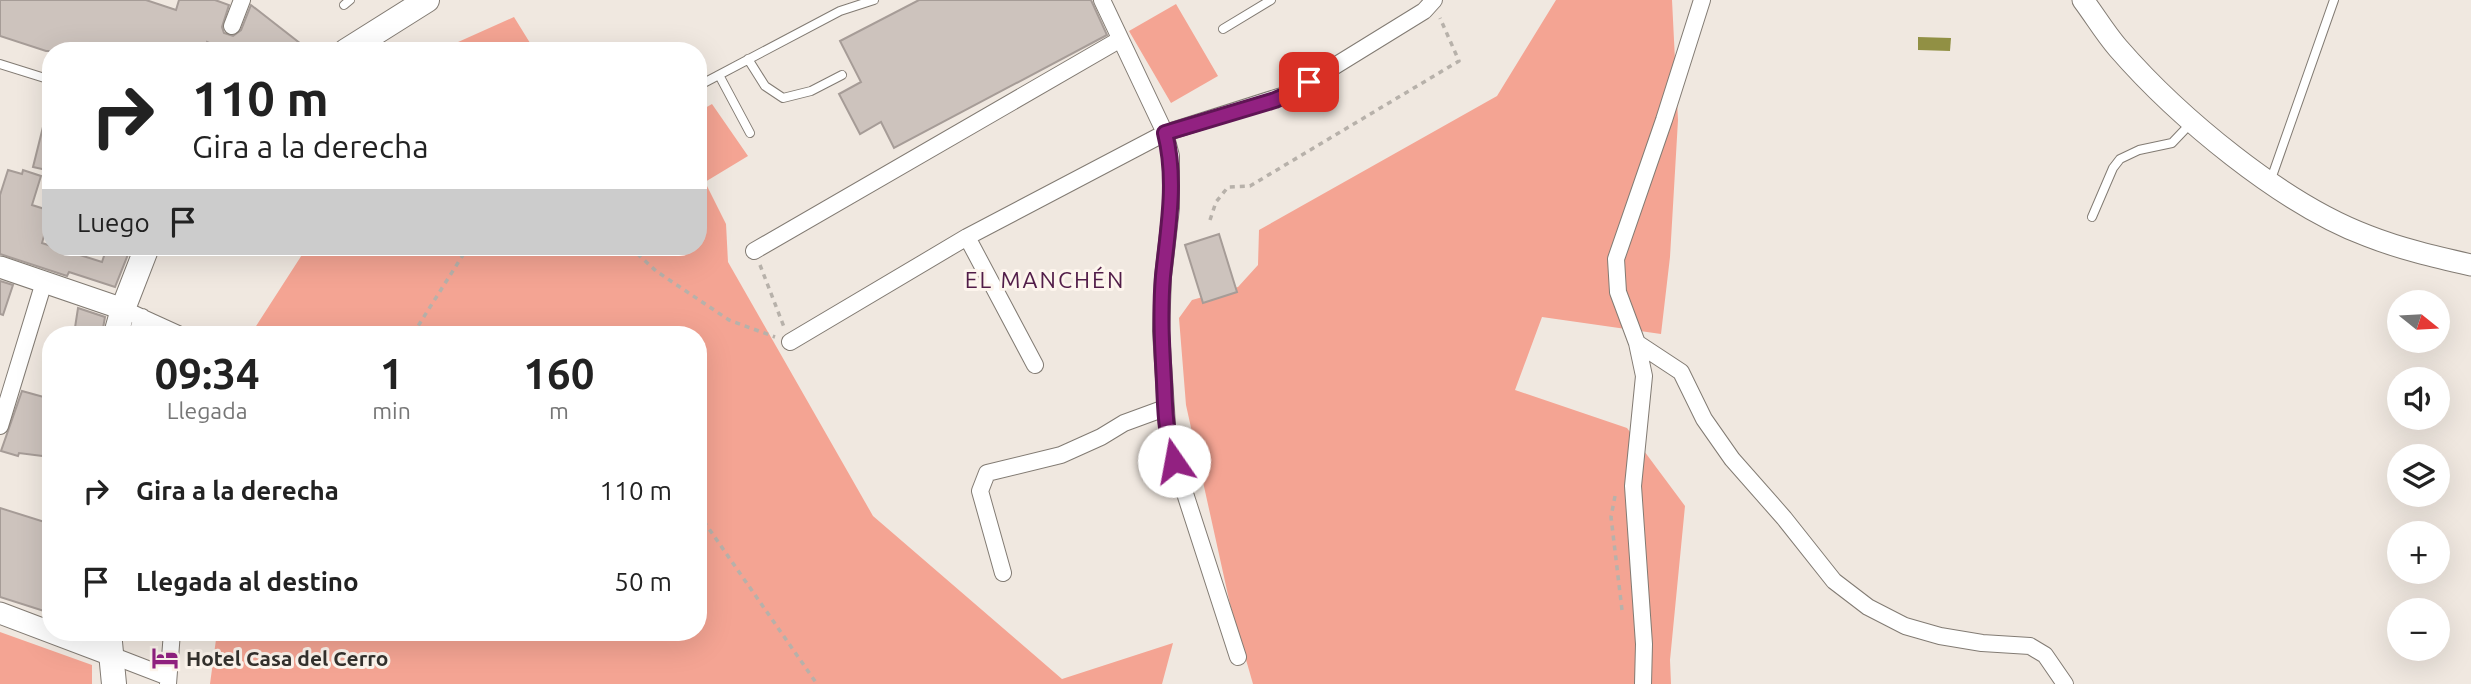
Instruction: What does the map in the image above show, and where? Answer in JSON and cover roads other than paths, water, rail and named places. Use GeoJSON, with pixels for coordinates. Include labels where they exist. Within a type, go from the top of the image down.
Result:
{"type":"FeatureCollection","features":[{"type":"Feature","properties":{"kind":"main road"},"geometry":{"type":"LineString","coordinates":[[359,42],[411,5]]}},
{"type":"Feature","properties":{"kind":"main road"},"geometry":{"type":"LineString","coordinates":[[122,326],[132,313],[145,256]]}},
{"type":"Feature","properties":{"kind":"main road"},"geometry":{"type":"LineString","coordinates":[[110,643],[114,684]]}},
{"type":"Feature","properties":{"kind":"street"},"geometry":{"type":"LineString","coordinates":[[232,26],[242,0]]}},
{"type":"Feature","properties":{"kind":"street"},"geometry":{"type":"LineString","coordinates":[[1102,0],[1165,133],[1171,156],[1171,208],[1160,331],[1168,441],[1238,657]]}},
{"type":"Feature","properties":{"kind":"street"},"geometry":{"type":"LineString","coordinates":[[1643,684],[1644,644],[1633,486],[1644,376],[1637,342],[1618,292],[1616,259],[1702,0]]}},
{"type":"Feature","properties":{"kind":"street"},"geometry":{"type":"LineString","coordinates":[[2084,0],[2117,47],[2192,122],[2270,182],[2313,210],[2367,236],[2422,254],[2471,265]]}},
{"type":"Feature","properties":{"kind":"street"},"geometry":{"type":"LineString","coordinates":[[790,342],[967,237],[1165,133],[1291,93],[1434,2]]}},
{"type":"Feature","properties":{"kind":"street"},"geometry":{"type":"LineString","coordinates":[[754,251],[1119,40]]}},
{"type":"Feature","properties":{"kind":"street"},"geometry":{"type":"LineString","coordinates":[[967,237],[1035,365]]}},
{"type":"Feature","properties":{"kind":"street"},"geometry":{"type":"LineString","coordinates":[[0,267],[132,313],[160,326]]}},
{"type":"Feature","properties":{"kind":"street"},"geometry":{"type":"LineString","coordinates":[[0,426],[44,282]]}},
{"type":"Feature","properties":{"kind":"street"},"geometry":{"type":"LineString","coordinates":[[132,313],[135,326]]}},
{"type":"Feature","properties":{"kind":"street"},"geometry":{"type":"LineString","coordinates":[[1637,342],[1681,372],[1704,419],[1732,459],[1834,581],[1868,607],[1905,626],[1940,636],[1982,643],[2030,646],[2045,655],[2065,684]]}},
{"type":"Feature","properties":{"kind":"street"},"geometry":{"type":"LineString","coordinates":[[1003,573],[980,491],[987,473],[1061,455],[1124,423],[1165,408]]}},
{"type":"Feature","properties":{"kind":"street"},"geometry":{"type":"LineString","coordinates":[[0,613],[42,624]]}},
{"type":"Feature","properties":{"kind":"street"},"geometry":{"type":"LineString","coordinates":[[110,643],[168,681],[171,641]]}},
{"type":"Feature","properties":{"kind":"lane"},"geometry":{"type":"LineString","coordinates":[[707,81],[840,11],[874,0]]}},
{"type":"Feature","properties":{"kind":"lane"},"geometry":{"type":"LineString","coordinates":[[1223,29],[1271,0]]}},
{"type":"Feature","properties":{"kind":"lane"},"geometry":{"type":"LineString","coordinates":[[2270,182],[2334,0]]}},
{"type":"Feature","properties":{"kind":"lane"},"geometry":{"type":"LineString","coordinates":[[748,59],[765,86],[783,98],[811,91],[842,75]]}},
{"type":"Feature","properties":{"kind":"lane"},"geometry":{"type":"LineString","coordinates":[[0,64],[42,77]]}},
{"type":"Feature","properties":{"kind":"lane"},"geometry":{"type":"LineString","coordinates":[[719,75],[750,133]]}},
{"type":"Feature","properties":{"kind":"lane"},"geometry":{"type":"LineString","coordinates":[[2092,217],[2113,168],[2120,159],[2139,150],[2172,143],[2192,122]]}},
{"type":"Feature","properties":{"kind":"place","name":"Hotel Casa del Cerro"},"geometry":{"type":"Point","coordinates":[165,658]}},
{"type":"Feature","properties":{"kind":"district","name":"EL MANCHÉN"},"geometry":{"type":"Point","coordinates":[1045,279]}}]}
